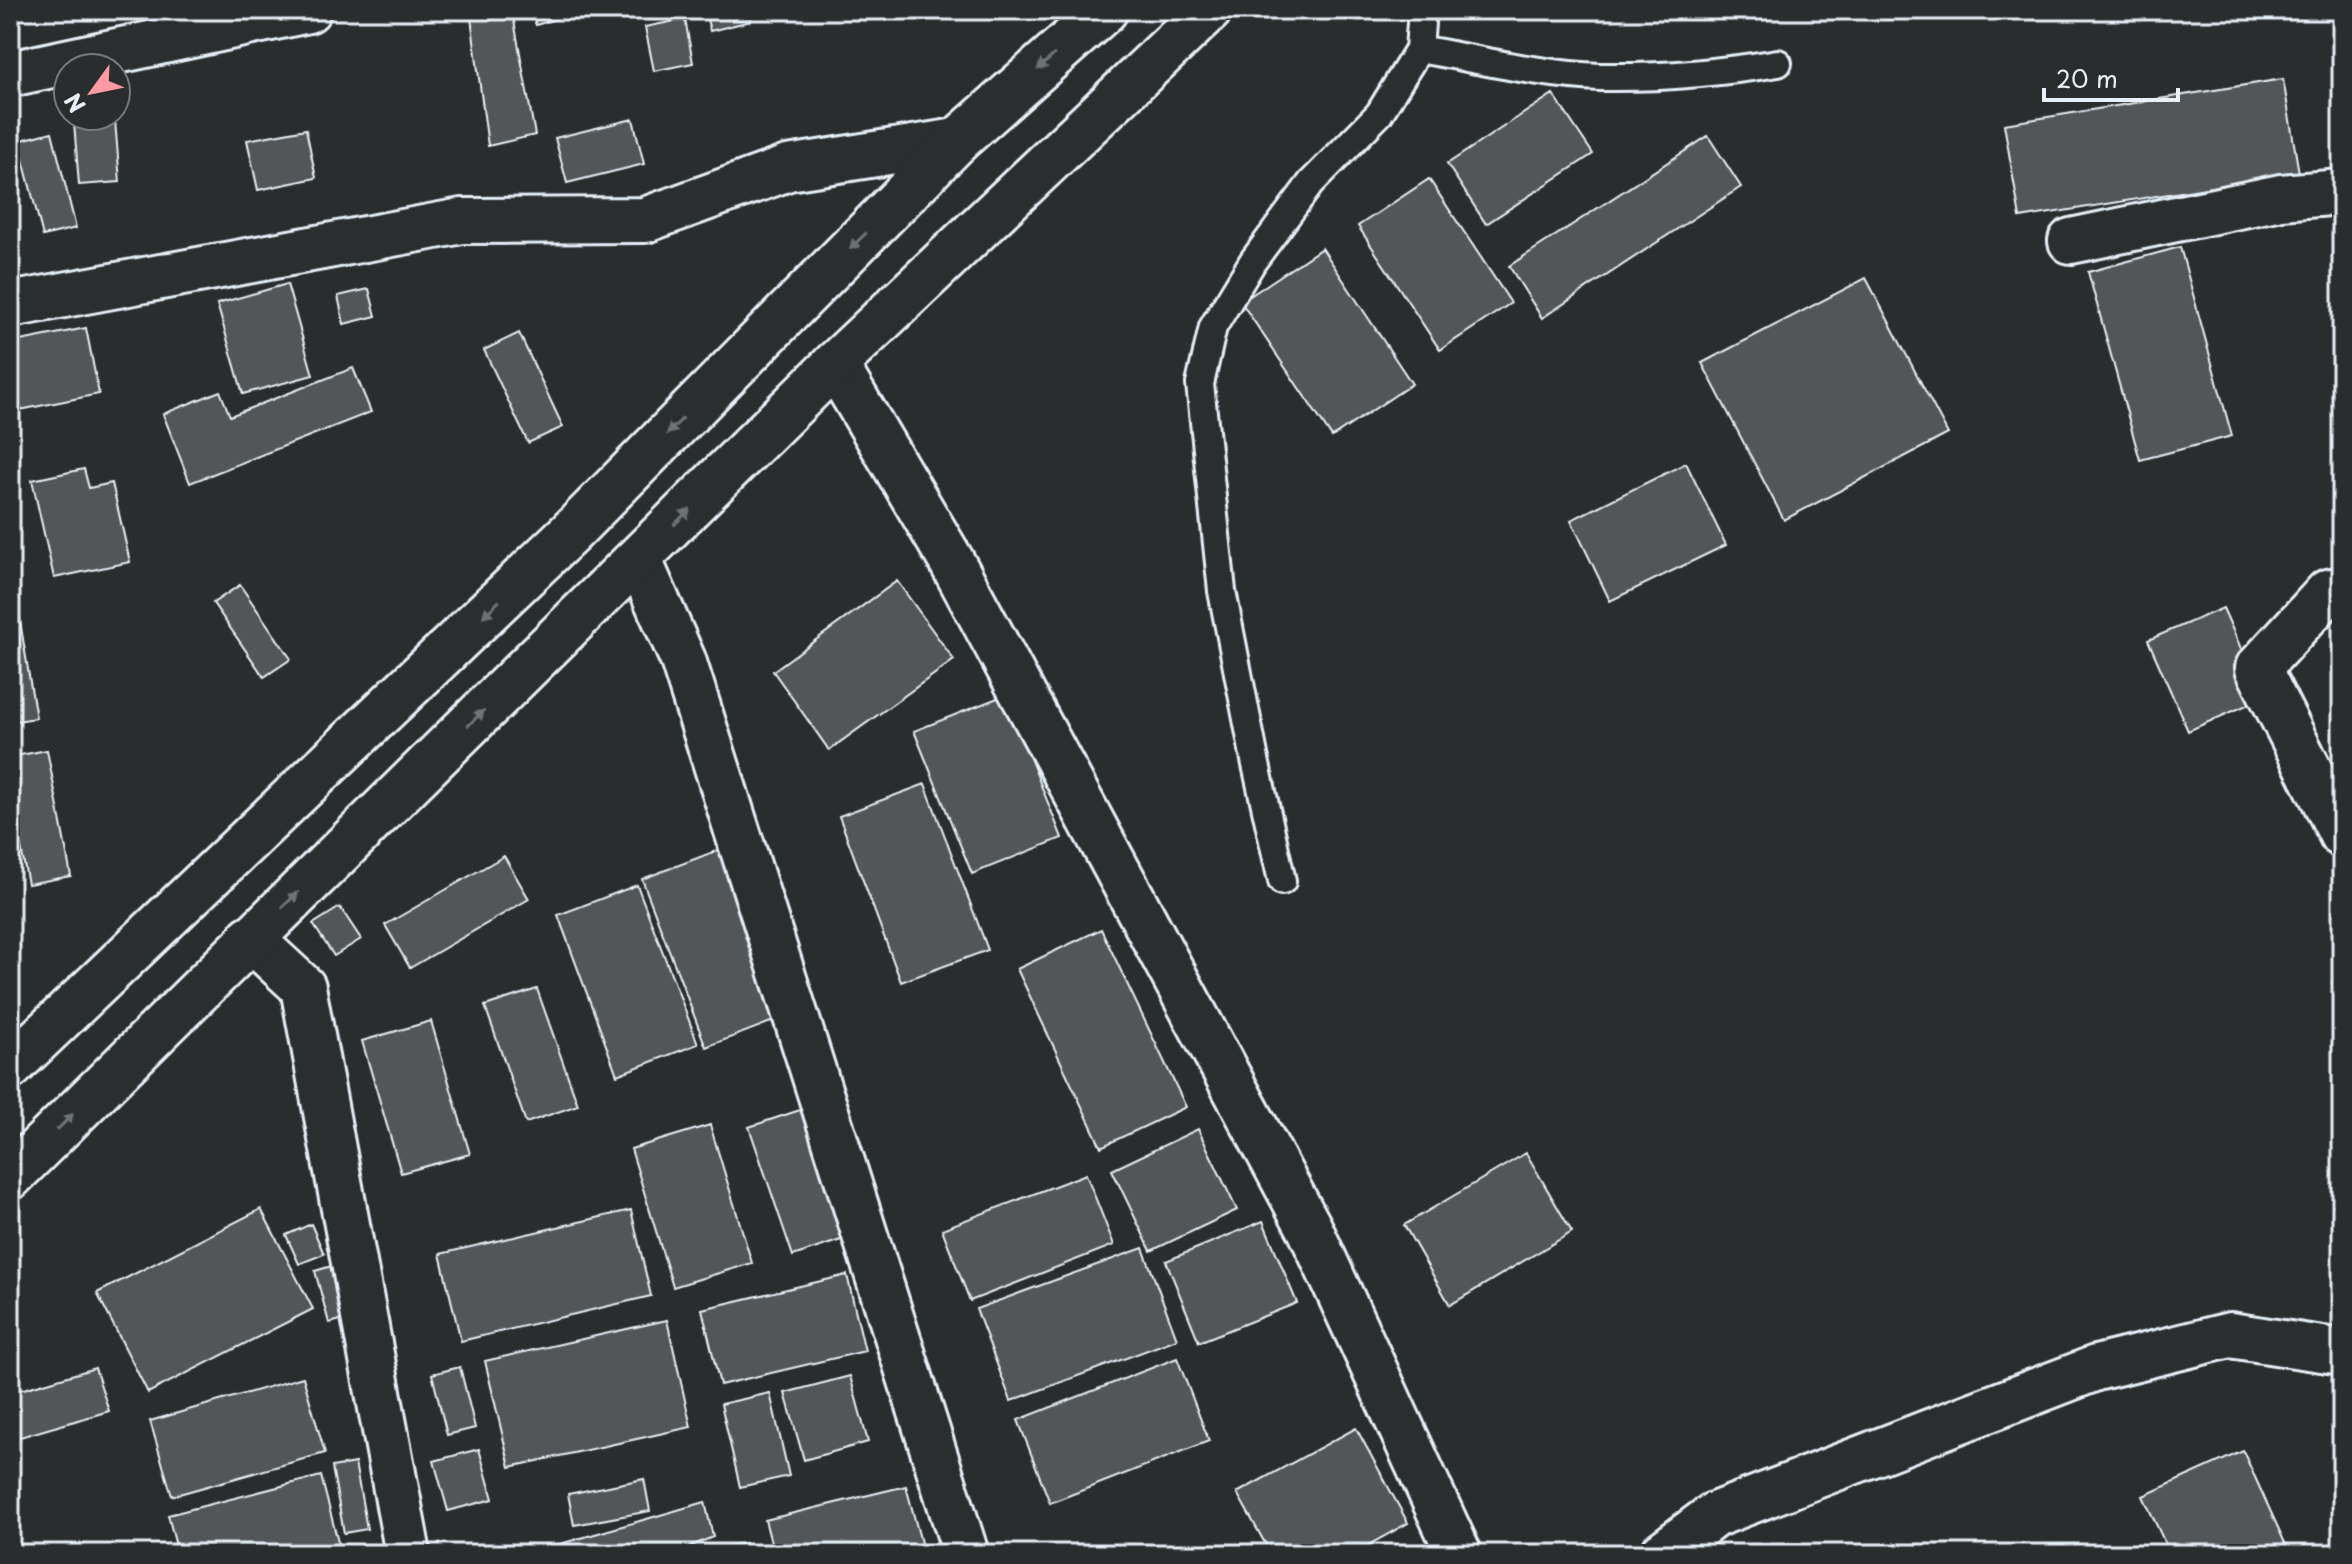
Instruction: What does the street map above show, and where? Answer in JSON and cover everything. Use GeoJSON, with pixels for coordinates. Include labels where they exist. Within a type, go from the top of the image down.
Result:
{"type":"FeatureCollection","features":[{"type":"Feature","properties":{"kind":"street"},"geometry":{"type":"LineString","coordinates":[[10,74],[308,10]]}},
{"type":"Feature","properties":{"kind":"street"},"geometry":{"type":"LineString","coordinates":[[10,1067],[570,533],[957,141],[1105,10]]}},
{"type":"Feature","properties":{"kind":"street"},"geometry":{"type":"LineString","coordinates":[[10,1177],[835,364],[1209,10]]}},
{"type":"Feature","properties":{"kind":"street"},"geometry":{"type":"LineString","coordinates":[[10,305],[462,221],[645,220],[788,168],[957,141]]}},
{"type":"Feature","properties":{"kind":"street"},"geometry":{"type":"LineString","coordinates":[[2071,241],[2281,197],[2342,192]]}},
{"type":"Feature","properties":{"kind":"street"},"geometry":{"type":"LineString","coordinates":[[835,364],[952,562],[1310,1229],[1459,1554]]}},
{"type":"Feature","properties":{"kind":"street"},"geometry":{"type":"LineString","coordinates":[[639,560],[683,660],[966,1554]]}},
{"type":"Feature","properties":{"kind":"street"},"geometry":{"type":"LineString","coordinates":[[2342,589],[2328,592],[2258,668],[2342,835]]}},
{"type":"Feature","properties":{"kind":"street"},"geometry":{"type":"LineString","coordinates":[[250,938],[303,987],[408,1554]]}},
{"type":"Feature","properties":{"kind":"street"},"geometry":{"type":"LineString","coordinates":[[1662,1554],[1714,1515],[2096,1368],[2230,1335],[2342,1352]]}},
{"type":"Feature","properties":{"kind":"lane"},"geometry":{"type":"LineString","coordinates":[[1282,881],[1222,591],[1200,384],[1213,327],[1253,261],[1311,183],[1379,114],[1419,49],[1422,10]]}},
{"type":"Feature","properties":{"kind":"lane"},"geometry":{"type":"LineString","coordinates":[[1419,49],[1530,69],[1599,77],[1708,75],[1778,63]]}},
{"type":"Feature","properties":{"kind":"building"},"geometry":{"type":"Polygon","coordinates":[[[470,10],[512,10],[535,135],[488,146],[470,10]]]}},
{"type":"Feature","properties":{"kind":"building"},"geometry":{"type":"Polygon","coordinates":[[[530,10],[578,10],[578,12],[536,25],[530,10]]]}},
{"type":"Feature","properties":{"kind":"building"},"geometry":{"type":"Polygon","coordinates":[[[705,10],[749,10],[751,21],[710,31],[705,10]]]}},
{"type":"Feature","properties":{"kind":"building"},"geometry":{"type":"Polygon","coordinates":[[[685,19],[693,63],[654,71],[645,27],[685,19]]]}},
{"type":"Feature","properties":{"kind":"building"},"geometry":{"type":"Polygon","coordinates":[[[2283,79],[2299,173],[2020,218],[2004,124],[2283,79]]]}},
{"type":"Feature","properties":{"kind":"building"},"geometry":{"type":"Polygon","coordinates":[[[1553,94],[1593,154],[1486,224],[1447,164],[1553,94]]]}},
{"type":"Feature","properties":{"kind":"building"},"geometry":{"type":"Polygon","coordinates":[[[633,119],[644,164],[567,183],[555,138],[633,119]]]}},
{"type":"Feature","properties":{"kind":"building"},"geometry":{"type":"Polygon","coordinates":[[[306,129],[316,178],[258,190],[247,140],[306,129]]]}},
{"type":"Feature","properties":{"kind":"building"},"geometry":{"type":"Polygon","coordinates":[[[52,132],[76,228],[43,236],[18,141],[52,132]]]}},
{"type":"Feature","properties":{"kind":"building"},"geometry":{"type":"Polygon","coordinates":[[[75,132],[116,132],[120,182],[79,185],[75,132]]]}},
{"type":"Feature","properties":{"kind":"building"},"geometry":{"type":"Polygon","coordinates":[[[1708,136],[1741,187],[1542,318],[1509,266],[1708,136]]]}},
{"type":"Feature","properties":{"kind":"building"},"geometry":{"type":"Polygon","coordinates":[[[1429,179],[1511,303],[1440,350],[1358,226],[1429,179]]]}},
{"type":"Feature","properties":{"kind":"building"},"geometry":{"type":"Polygon","coordinates":[[[2180,247],[2232,436],[2140,460],[2088,272],[2180,247]]]}},
{"type":"Feature","properties":{"kind":"building"},"geometry":{"type":"Polygon","coordinates":[[[1322,248],[1412,384],[1332,437],[1241,302],[1322,248]]]}},
{"type":"Feature","properties":{"kind":"building"},"geometry":{"type":"Polygon","coordinates":[[[1866,278],[1948,434],[1784,520],[1702,363],[1866,278]]]}},
{"type":"Feature","properties":{"kind":"building"},"geometry":{"type":"Polygon","coordinates":[[[287,284],[313,375],[243,394],[217,304],[287,284]]]}},
{"type":"Feature","properties":{"kind":"building"},"geometry":{"type":"Polygon","coordinates":[[[369,289],[376,316],[344,324],[338,296],[369,289]]]}},
{"type":"Feature","properties":{"kind":"building"},"geometry":{"type":"Polygon","coordinates":[[[86,328],[99,394],[10,412],[10,343],[86,328]]]}},
{"type":"Feature","properties":{"kind":"building"},"geometry":{"type":"Polygon","coordinates":[[[519,333],[563,427],[528,443],[484,350],[519,333]]]}},
{"type":"Feature","properties":{"kind":"building"},"geometry":{"type":"Polygon","coordinates":[[[353,368],[371,412],[190,483],[163,414],[220,391],[230,416],[353,368]]]}},
{"type":"Feature","properties":{"kind":"building"},"geometry":{"type":"Polygon","coordinates":[[[1686,463],[1726,545],[1610,601],[1571,520],[1686,463]]]}},
{"type":"Feature","properties":{"kind":"building"},"geometry":{"type":"Polygon","coordinates":[[[84,469],[89,488],[112,483],[130,562],[54,578],[32,480],[84,469]]]}},
{"type":"Feature","properties":{"kind":"building"},"geometry":{"type":"Polygon","coordinates":[[[897,581],[954,660],[829,750],[773,671],[897,581]]]}},
{"type":"Feature","properties":{"kind":"building"},"geometry":{"type":"Polygon","coordinates":[[[240,585],[291,659],[264,677],[213,603],[240,585]]]}},
{"type":"Feature","properties":{"kind":"building"},"geometry":{"type":"Polygon","coordinates":[[[17,603],[36,718],[10,722],[10,604],[17,603]]]}},
{"type":"Feature","properties":{"kind":"building"},"geometry":{"type":"Polygon","coordinates":[[[2223,608],[2263,698],[2188,731],[2148,640],[2223,608]]]}},
{"type":"Feature","properties":{"kind":"building"},"geometry":{"type":"Polygon","coordinates":[[[1005,695],[1062,838],[972,874],[914,731],[1005,695]]]}},
{"type":"Feature","properties":{"kind":"building"},"geometry":{"type":"Polygon","coordinates":[[[47,750],[71,876],[28,884],[10,792],[10,757],[47,750]]]}},
{"type":"Feature","properties":{"kind":"building"},"geometry":{"type":"Polygon","coordinates":[[[925,784],[988,950],[901,982],[839,816],[925,784]]]}},
{"type":"Feature","properties":{"kind":"building"},"geometry":{"type":"Polygon","coordinates":[[[721,849],[784,1017],[706,1047],[642,879],[721,849]]]}},
{"type":"Feature","properties":{"kind":"building"},"geometry":{"type":"Polygon","coordinates":[[[504,856],[529,899],[410,968],[385,925],[504,856]]]}},
{"type":"Feature","properties":{"kind":"building"},"geometry":{"type":"Polygon","coordinates":[[[637,885],[698,1044],[617,1075],[558,915],[637,885]]]}},
{"type":"Feature","properties":{"kind":"building"},"geometry":{"type":"Polygon","coordinates":[[[340,907],[361,939],[334,956],[313,924],[340,907]]]}},
{"type":"Feature","properties":{"kind":"building"},"geometry":{"type":"Polygon","coordinates":[[[1101,929],[1186,1107],[1101,1147],[1017,969],[1101,929]]]}},
{"type":"Feature","properties":{"kind":"building"},"geometry":{"type":"Polygon","coordinates":[[[2342,977],[2342,1002],[2332,982],[2342,977]]]}},
{"type":"Feature","properties":{"kind":"building"},"geometry":{"type":"Polygon","coordinates":[[[537,989],[578,1105],[526,1123],[485,1006],[537,989]]]}},
{"type":"Feature","properties":{"kind":"building"},"geometry":{"type":"Polygon","coordinates":[[[431,1021],[470,1154],[401,1173],[362,1041],[431,1021]]]}},
{"type":"Feature","properties":{"kind":"building"},"geometry":{"type":"Polygon","coordinates":[[[812,1106],[856,1235],[793,1256],[749,1127],[812,1106]]]}},
{"type":"Feature","properties":{"kind":"building"},"geometry":{"type":"Polygon","coordinates":[[[710,1125],[752,1263],[673,1287],[631,1149],[710,1125]]]}},
{"type":"Feature","properties":{"kind":"building"},"geometry":{"type":"Polygon","coordinates":[[[1198,1129],[1237,1210],[1151,1251],[1112,1170],[1198,1129]]]}},
{"type":"Feature","properties":{"kind":"building"},"geometry":{"type":"Polygon","coordinates":[[[1526,1153],[1572,1232],[1450,1305],[1404,1225],[1526,1153]]]}},
{"type":"Feature","properties":{"kind":"building"},"geometry":{"type":"Polygon","coordinates":[[[1086,1174],[1114,1245],[970,1301],[942,1229],[1086,1174]]]}},
{"type":"Feature","properties":{"kind":"building"},"geometry":{"type":"Polygon","coordinates":[[[261,1209],[313,1309],[148,1393],[97,1293],[261,1209]]]}},
{"type":"Feature","properties":{"kind":"building"},"geometry":{"type":"Polygon","coordinates":[[[631,1210],[651,1296],[461,1341],[440,1254],[631,1210]]]}},
{"type":"Feature","properties":{"kind":"building"},"geometry":{"type":"Polygon","coordinates":[[[1263,1221],[1297,1303],[1199,1342],[1166,1261],[1263,1221]]]}},
{"type":"Feature","properties":{"kind":"building"},"geometry":{"type":"Polygon","coordinates":[[[311,1224],[324,1254],[299,1264],[286,1235],[311,1224]]]}},
{"type":"Feature","properties":{"kind":"building"},"geometry":{"type":"Polygon","coordinates":[[[1143,1248],[1177,1339],[1011,1401],[976,1309],[1143,1248]]]}},
{"type":"Feature","properties":{"kind":"building"},"geometry":{"type":"Polygon","coordinates":[[[338,1264],[353,1317],[329,1323],[315,1271],[338,1264]]]}},
{"type":"Feature","properties":{"kind":"building"},"geometry":{"type":"Polygon","coordinates":[[[847,1275],[865,1351],[720,1385],[702,1309],[847,1275]]]}},
{"type":"Feature","properties":{"kind":"building"},"geometry":{"type":"Polygon","coordinates":[[[667,1320],[691,1427],[510,1467],[485,1361],[667,1320]]]}},
{"type":"Feature","properties":{"kind":"building"},"geometry":{"type":"Polygon","coordinates":[[[1177,1358],[1209,1441],[1050,1503],[1018,1420],[1177,1358]]]}},
{"type":"Feature","properties":{"kind":"building"},"geometry":{"type":"Polygon","coordinates":[[[460,1367],[475,1428],[447,1435],[432,1374],[460,1367]]]}},
{"type":"Feature","properties":{"kind":"building"},"geometry":{"type":"Polygon","coordinates":[[[95,1368],[109,1411],[10,1440],[10,1393],[95,1368]]]}},
{"type":"Feature","properties":{"kind":"building"},"geometry":{"type":"Polygon","coordinates":[[[850,1376],[868,1442],[804,1460],[785,1393],[850,1376]]]}},
{"type":"Feature","properties":{"kind":"building"},"geometry":{"type":"Polygon","coordinates":[[[303,1377],[325,1453],[172,1496],[150,1421],[303,1377]]]}},
{"type":"Feature","properties":{"kind":"building"},"geometry":{"type":"Polygon","coordinates":[[[770,1393],[789,1476],[740,1487],[721,1404],[770,1393]]]}},
{"type":"Feature","properties":{"kind":"building"},"geometry":{"type":"Polygon","coordinates":[[[1356,1428],[1408,1523],[1352,1554],[1271,1554],[1237,1493],[1356,1428]]]}},
{"type":"Feature","properties":{"kind":"building"},"geometry":{"type":"Polygon","coordinates":[[[479,1449],[493,1499],[448,1511],[434,1461],[479,1449]]]}},
{"type":"Feature","properties":{"kind":"building"},"geometry":{"type":"Polygon","coordinates":[[[2243,1451],[2290,1554],[2170,1554],[2143,1496],[2243,1451]]]}},
{"type":"Feature","properties":{"kind":"building"},"geometry":{"type":"Polygon","coordinates":[[[355,1463],[367,1529],[344,1533],[332,1467],[355,1463]]]}},
{"type":"Feature","properties":{"kind":"building"},"geometry":{"type":"Polygon","coordinates":[[[321,1476],[341,1554],[178,1554],[168,1515],[321,1476]]]}},
{"type":"Feature","properties":{"kind":"building"},"geometry":{"type":"Polygon","coordinates":[[[644,1479],[650,1511],[574,1525],[568,1494],[644,1479]]]}},
{"type":"Feature","properties":{"kind":"building"},"geometry":{"type":"Polygon","coordinates":[[[906,1486],[924,1554],[774,1554],[765,1520],[906,1486]]]}},
{"type":"Feature","properties":{"kind":"building"},"geometry":{"type":"Polygon","coordinates":[[[705,1502],[713,1537],[684,1549],[685,1554],[526,1554],[705,1502]]]}},
{"type":"Feature","properties":{"kind":"building"},"geometry":{"type":"Polygon","coordinates":[[[745,1543],[748,1554],[707,1554],[706,1550],[745,1543]]]}}]}
